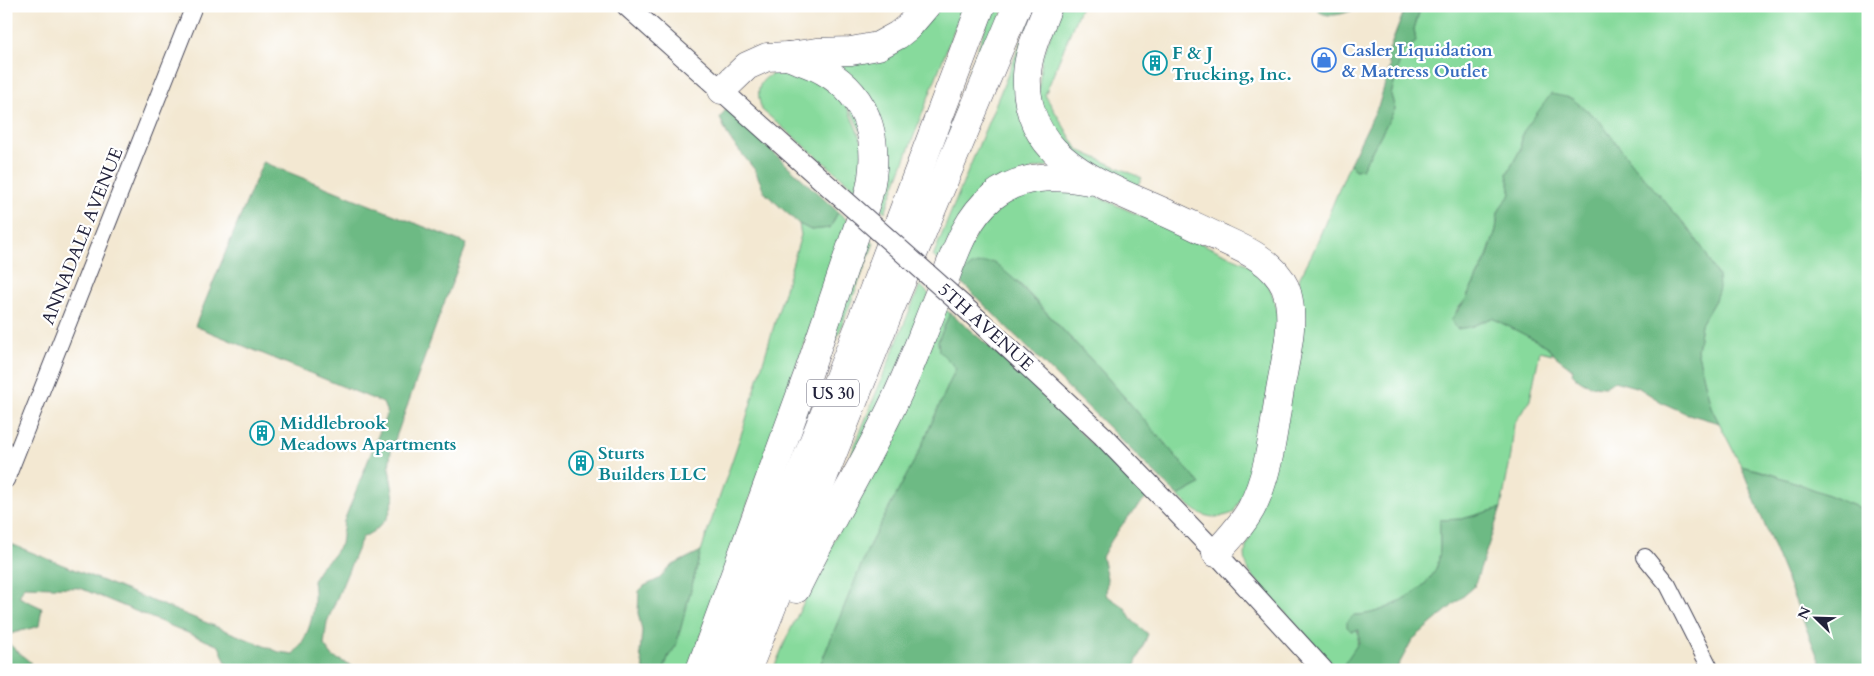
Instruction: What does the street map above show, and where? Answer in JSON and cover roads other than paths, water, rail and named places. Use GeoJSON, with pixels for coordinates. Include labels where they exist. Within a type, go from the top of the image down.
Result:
{"type":"FeatureCollection","features":[{"type":"Feature","properties":{"kind":"highway"},"geometry":{"type":"LineString","coordinates":[[722,90],[753,62],[767,57],[851,51],[878,46],[908,27],[926,6]]}},
{"type":"Feature","properties":{"kind":"highway","name":"US 30"},"geometry":{"type":"LineString","coordinates":[[723,670],[870,299],[980,6]]}},
{"type":"Feature","properties":{"kind":"highway","name":"US 30"},"geometry":{"type":"LineString","coordinates":[[747,670],[888,314],[1017,6]]}},
{"type":"Feature","properties":{"kind":"highway"},"geometry":{"type":"LineString","coordinates":[[1048,6],[1029,62],[1027,85],[1030,107],[1039,132],[1054,152],[1098,183],[1243,249],[1272,269],[1285,288],[1290,317],[1289,334],[1274,430],[1263,479],[1251,510],[1241,525],[1216,553]]}},
{"type":"Feature","properties":{"kind":"highway"},"geometry":{"type":"LineString","coordinates":[[700,670],[808,374],[868,197],[874,170],[873,140],[870,126],[865,114],[852,95],[843,85],[822,70],[788,56]]}},
{"type":"Feature","properties":{"kind":"highway"},"geometry":{"type":"LineString","coordinates":[[760,670],[798,585],[878,436],[897,396],[968,224],[992,197],[1007,188],[1025,181],[1053,176],[1098,183]]}},
{"type":"Feature","properties":{"kind":"street","name":"ANNADALE AVENUE"},"geometry":{"type":"LineString","coordinates":[[6,480],[194,6]]}},
{"type":"Feature","properties":{"kind":"street","name":"5TH AVENUE"},"geometry":{"type":"LineString","coordinates":[[627,6],[970,312],[1103,436],[1216,553],[1323,670]]}},
{"type":"Feature","properties":{"kind":"street"},"geometry":{"type":"LineString","coordinates":[[1645,557],[1668,585],[1711,670]]}},
{"type":"Feature","properties":{"kind":"place","name":"Casler Liquidation & Mattress Outlet"},"geometry":{"type":"Point","coordinates":[1324,60]}},
{"type":"Feature","properties":{"kind":"place","name":"F & J Trucking, Inc."},"geometry":{"type":"Point","coordinates":[1155,63]}},
{"type":"Feature","properties":{"kind":"place","name":"Middlebrook Meadows Apartments"},"geometry":{"type":"Point","coordinates":[262,433]}},
{"type":"Feature","properties":{"kind":"place","name":"Sturts Builders LLC"},"geometry":{"type":"Point","coordinates":[581,463]}}]}
